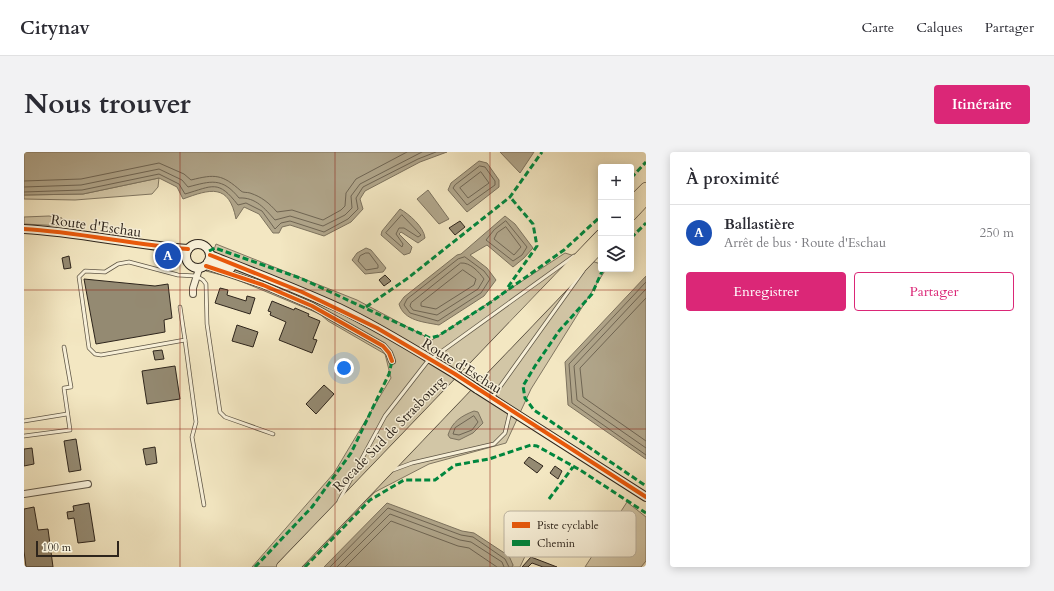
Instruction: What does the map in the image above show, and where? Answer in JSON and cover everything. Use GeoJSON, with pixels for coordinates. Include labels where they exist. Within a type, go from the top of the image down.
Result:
{"type":"FeatureCollection","features":[{"type":"Feature","properties":{"kind":"highway"},"geometry":{"type":"LineString","coordinates":[[634,200],[646,188]]}},
{"type":"Feature","properties":{"kind":"highway"},"geometry":{"type":"LineString","coordinates":[[634,212],[646,199]]}},
{"type":"Feature","properties":{"kind":"highway","name":"Rocade Sud de Strasbourg"},"geometry":{"type":"LineString","coordinates":[[294,567],[596,248],[601,236]]}},
{"type":"Feature","properties":{"kind":"highway","name":"Rocade Sud de Strasbourg"},"geometry":{"type":"LineString","coordinates":[[282,567],[331,515],[596,248]]}},
{"type":"Feature","properties":{"kind":"main road","name":"Route d'Eschau"},"geometry":{"type":"LineString","coordinates":[[24,229],[88,235],[187,253]]}},
{"type":"Feature","properties":{"kind":"main road"},"geometry":{"type":"LineString","coordinates":[[195,244],[203,245],[209,251],[204,266],[191,267],[187,253],[195,244]]}},
{"type":"Feature","properties":{"kind":"main road","name":"Route d'Eschau"},"geometry":{"type":"LineString","coordinates":[[204,266],[256,274],[340,309],[377,328],[455,374],[646,497]]}},
{"type":"Feature","properties":{"kind":"street"},"geometry":{"type":"LineString","coordinates":[[193,294],[204,266],[263,285],[324,313],[383,346],[389,353],[392,361]]}},
{"type":"Feature","properties":{"kind":"street"},"geometry":{"type":"LineString","coordinates":[[24,494],[88,484]]}},
{"type":"Feature","properties":{"kind":"lane"},"geometry":{"type":"LineString","coordinates":[[331,515],[385,416],[431,360],[596,248]]}},
{"type":"Feature","properties":{"kind":"lane"},"geometry":{"type":"LineString","coordinates":[[492,398],[577,282],[596,248]]}},
{"type":"Feature","properties":{"kind":"lane"},"geometry":{"type":"LineString","coordinates":[[185,340],[95,354],[89,348],[79,277],[85,271],[105,272],[118,264],[129,262],[178,275],[204,266],[203,280],[206,284],[208,324],[220,412],[225,417],[273,434]]}},
{"type":"Feature","properties":{"kind":"lane"},"geometry":{"type":"LineString","coordinates":[[180,307],[196,422],[192,437],[204,505]]}},
{"type":"Feature","properties":{"kind":"lane"},"geometry":{"type":"LineString","coordinates":[[24,436],[70,430],[64,388],[71,387],[64,347]]}},
{"type":"Feature","properties":{"kind":"lane"},"geometry":{"type":"LineString","coordinates":[[373,484],[387,473],[412,463],[494,444],[505,433],[510,410]]}},
{"type":"Feature","properties":{"kind":"lane"},"geometry":{"type":"LineString","coordinates":[[24,421],[67,414]]}},
{"type":"Feature","properties":{"kind":"shaded area"},"geometry":{"type":"Polygon","coordinates":[[[159,178],[158,187],[152,194],[75,200],[24,199],[24,195],[83,194],[159,178]]]}},
{"type":"Feature","properties":{"kind":"shaded area"},"geometry":{"type":"Polygon","coordinates":[[[49,216],[62,218],[63,226],[24,224],[24,217],[49,216]]]}},
{"type":"Feature","properties":{"kind":"shaded area"},"geometry":{"type":"Polygon","coordinates":[[[216,244],[357,300],[432,340],[565,253],[598,263],[598,272],[604,272],[531,389],[506,443],[429,464],[375,492],[304,567],[252,567],[334,473],[391,378],[385,354],[328,321],[320,314],[233,278],[206,271],[216,244]]]}},
{"type":"Feature","properties":{"kind":"shaded area"},"geometry":{"type":"Polygon","coordinates":[[[627,502],[646,517],[646,561],[641,567],[585,567],[591,557],[636,557],[636,511],[621,511],[627,502]]]}},
{"type":"Feature","properties":{"kind":"shaded area"},"geometry":{"type":"Polygon","coordinates":[[[507,557],[525,557],[520,567],[512,567],[513,565],[507,557]]]}},
{"type":"Feature","properties":{"kind":"water"},"geometry":{"type":"Polygon","coordinates":[[[24,152],[447,152],[420,162],[365,191],[360,199],[363,209],[351,222],[324,236],[290,225],[282,227],[279,233],[273,233],[259,214],[244,207],[236,219],[229,199],[223,194],[210,191],[183,199],[177,187],[159,178],[83,194],[24,195],[24,152]]]}},
{"type":"Feature","properties":{"kind":"water"},"geometry":{"type":"Polygon","coordinates":[[[500,152],[534,152],[520,173],[500,152]]]}},
{"type":"Feature","properties":{"kind":"water"},"geometry":{"type":"Polygon","coordinates":[[[479,161],[487,163],[499,180],[499,187],[467,212],[448,190],[451,183],[479,161]]]}},
{"type":"Feature","properties":{"kind":"water"},"geometry":{"type":"Polygon","coordinates":[[[428,190],[449,219],[439,224],[417,199],[428,190]]]}},
{"type":"Feature","properties":{"kind":"water"},"geometry":{"type":"Polygon","coordinates":[[[400,209],[412,217],[419,225],[425,238],[418,243],[401,232],[399,234],[412,247],[410,253],[404,255],[381,235],[382,231],[400,209]]]}},
{"type":"Feature","properties":{"kind":"water"},"geometry":{"type":"Polygon","coordinates":[[[505,216],[515,224],[533,248],[524,258],[513,267],[487,245],[470,255],[487,268],[496,280],[484,296],[439,325],[421,322],[405,314],[399,304],[404,297],[457,255],[461,254],[505,216]]]}},
{"type":"Feature","properties":{"kind":"water"},"geometry":{"type":"Polygon","coordinates":[[[366,248],[371,250],[386,268],[383,272],[365,274],[352,260],[357,253],[366,248]]]}},
{"type":"Feature","properties":{"kind":"water"},"geometry":{"type":"Polygon","coordinates":[[[646,276],[646,459],[568,405],[565,362],[646,276]]]}},
{"type":"Feature","properties":{"kind":"water"},"geometry":{"type":"Polygon","coordinates":[[[474,411],[478,412],[483,423],[473,433],[459,440],[450,438],[448,435],[452,426],[461,417],[474,411]]]}},
{"type":"Feature","properties":{"kind":"water"},"geometry":{"type":"Polygon","coordinates":[[[387,503],[462,531],[474,533],[504,553],[504,557],[509,557],[513,565],[512,567],[324,567],[387,503]]]}},
{"type":"Feature","properties":{"kind":"building"},"geometry":{"type":"Polygon","coordinates":[[[460,221],[465,227],[455,235],[449,228],[460,221]]]}},
{"type":"Feature","properties":{"kind":"building"},"geometry":{"type":"Polygon","coordinates":[[[69,256],[71,268],[64,269],[62,258],[69,256]]]}},
{"type":"Feature","properties":{"kind":"building"},"geometry":{"type":"Polygon","coordinates":[[[385,275],[391,281],[384,286],[379,280],[385,275]]]}},
{"type":"Feature","properties":{"kind":"building"},"geometry":{"type":"Polygon","coordinates":[[[84,279],[155,286],[168,284],[172,318],[164,320],[165,332],[96,344],[84,279]]]}},
{"type":"Feature","properties":{"kind":"building"},"geometry":{"type":"Polygon","coordinates":[[[220,288],[228,290],[227,295],[246,301],[247,296],[255,298],[250,314],[215,303],[220,288]]]}},
{"type":"Feature","properties":{"kind":"building"},"geometry":{"type":"Polygon","coordinates":[[[272,301],[294,310],[295,308],[320,321],[313,339],[317,340],[312,353],[279,340],[286,322],[270,315],[271,312],[268,311],[272,301]]]}},
{"type":"Feature","properties":{"kind":"building"},"geometry":{"type":"Polygon","coordinates":[[[237,325],[258,332],[253,347],[232,341],[237,325]]]}},
{"type":"Feature","properties":{"kind":"building"},"geometry":{"type":"Polygon","coordinates":[[[162,350],[164,359],[155,360],[153,351],[162,350]]]}},
{"type":"Feature","properties":{"kind":"building"},"geometry":{"type":"Polygon","coordinates":[[[175,366],[180,399],[147,404],[142,371],[175,366]]]}},
{"type":"Feature","properties":{"kind":"building"},"geometry":{"type":"Polygon","coordinates":[[[324,385],[334,394],[316,414],[306,404],[324,385]]]}},
{"type":"Feature","properties":{"kind":"building"},"geometry":{"type":"Polygon","coordinates":[[[76,439],[81,470],[69,472],[64,441],[76,439]]]}},
{"type":"Feature","properties":{"kind":"building"},"geometry":{"type":"Polygon","coordinates":[[[155,447],[157,463],[146,465],[143,449],[155,447]]]}},
{"type":"Feature","properties":{"kind":"building"},"geometry":{"type":"Polygon","coordinates":[[[32,448],[34,464],[24,466],[24,449],[32,448]]]}},
{"type":"Feature","properties":{"kind":"building"},"geometry":{"type":"Polygon","coordinates":[[[529,457],[543,466],[537,473],[524,463],[529,457]]]}},
{"type":"Feature","properties":{"kind":"building"},"geometry":{"type":"Polygon","coordinates":[[[555,466],[562,471],[558,479],[550,473],[555,466]]]}},
{"type":"Feature","properties":{"kind":"building"},"geometry":{"type":"Polygon","coordinates":[[[89,503],[95,541],[78,543],[74,518],[68,519],[67,512],[74,511],[73,506],[89,503]]]}},
{"type":"Feature","properties":{"kind":"building"},"geometry":{"type":"Polygon","coordinates":[[[34,507],[38,530],[48,529],[53,567],[26,567],[24,551],[24,509],[34,507]]]}},
{"type":"Feature","properties":{"kind":"building"},"geometry":{"type":"Polygon","coordinates":[[[531,557],[557,567],[543,567],[532,563],[528,567],[522,567],[531,557]]]}},
{"type":"Feature","properties":{"kind":"marked path"},"geometry":{"type":"LineString","coordinates":[[366,307],[408,278],[510,197],[542,152]]}},
{"type":"Feature","properties":{"kind":"marked path"},"geometry":{"type":"LineString","coordinates":[[634,175],[646,162]]}},
{"type":"Feature","properties":{"kind":"marked path"},"geometry":{"type":"LineString","coordinates":[[508,287],[537,246],[533,224],[510,197]]}},
{"type":"Feature","properties":{"kind":"marked path"},"geometry":{"type":"LineString","coordinates":[[209,251],[215,248],[300,278],[430,338],[438,336],[488,304],[564,250],[598,219]]}},
{"type":"Feature","properties":{"kind":"marked path"},"geometry":{"type":"LineString","coordinates":[[633,236],[646,223]]}},
{"type":"Feature","properties":{"kind":"marked path"},"geometry":{"type":"LineString","coordinates":[[602,272],[592,294],[559,331],[535,366],[523,386],[525,398],[534,410],[646,486]]}},
{"type":"Feature","properties":{"kind":"marked path"},"geometry":{"type":"LineString","coordinates":[[255,567],[312,507],[351,453],[389,374],[392,361]]}},
{"type":"Feature","properties":{"kind":"marked path"},"geometry":{"type":"LineString","coordinates":[[305,567],[370,500],[404,480],[435,480],[455,465],[489,459],[531,445],[537,446],[580,470],[646,513]]}},
{"type":"Feature","properties":{"kind":"marked path"},"geometry":{"type":"LineString","coordinates":[[549,499],[573,467]]}},
{"type":"Feature","properties":{"kind":"cycle path"},"geometry":{"type":"LineString","coordinates":[[24,229],[188,249]]}},
{"type":"Feature","properties":{"kind":"cycle path"},"geometry":{"type":"LineString","coordinates":[[210,255],[302,292],[377,328],[455,374],[646,497]]}},
{"type":"Feature","properties":{"kind":"cycle path"},"geometry":{"type":"LineString","coordinates":[[206,266],[263,285],[312,306],[383,346],[389,353],[392,361]]}},
{"type":"Feature","properties":{"kind":"place","name":"Ballastière"},"geometry":{"type":"Point","coordinates":[168,256]}}]}
